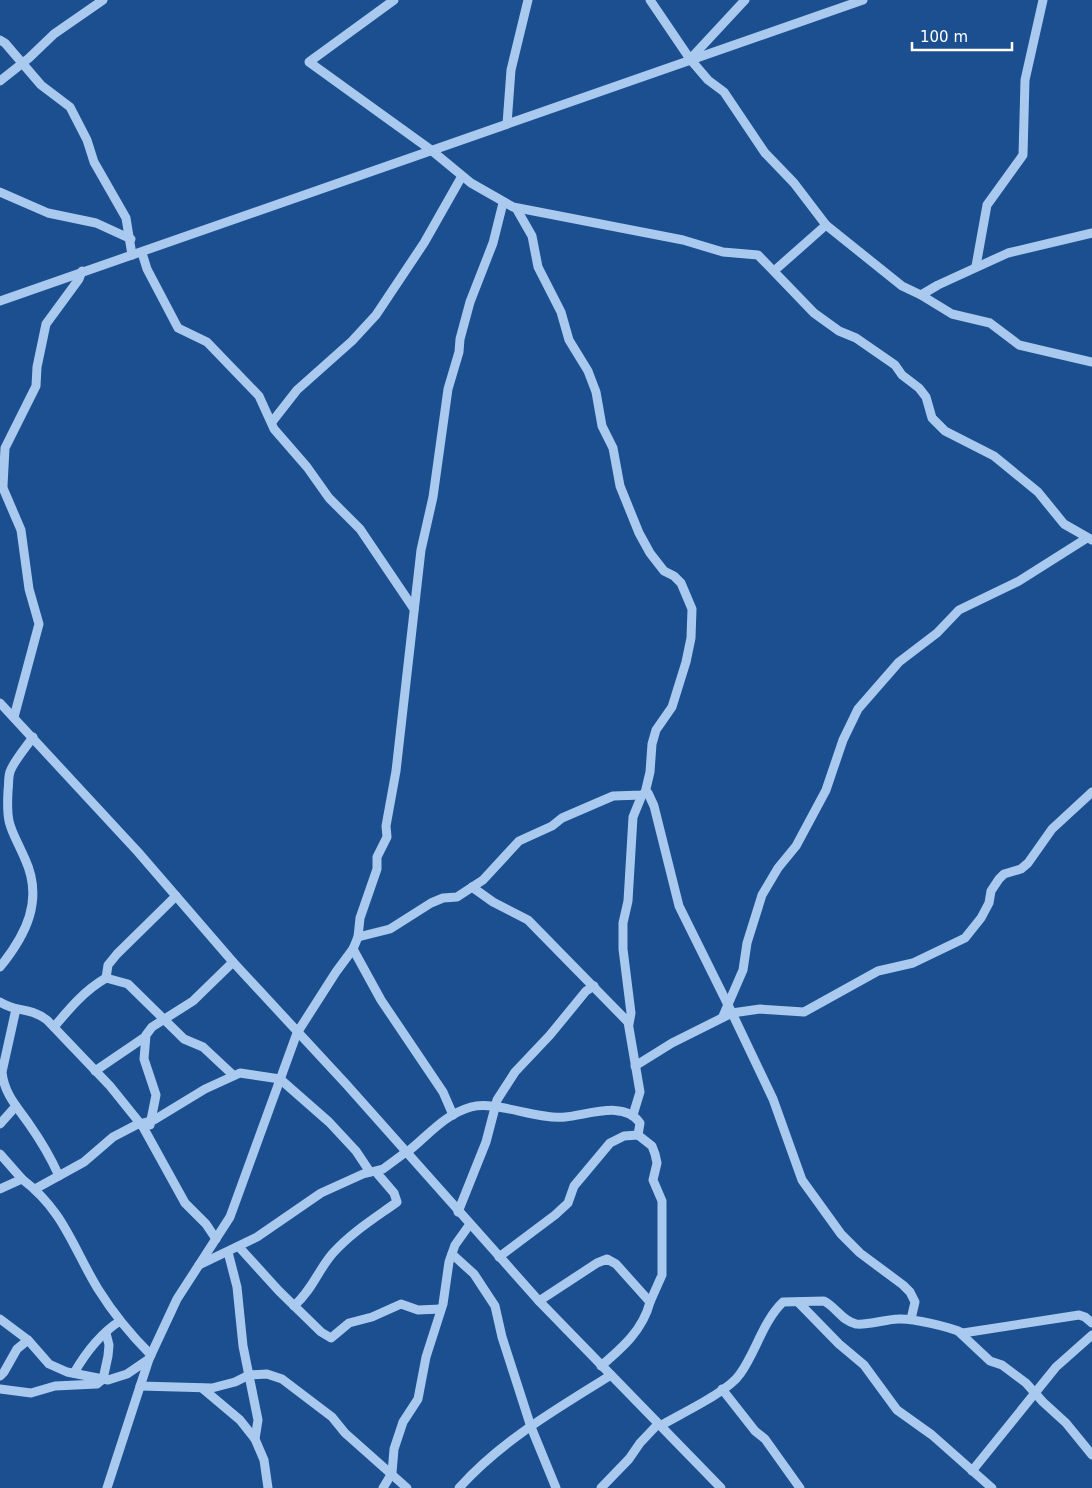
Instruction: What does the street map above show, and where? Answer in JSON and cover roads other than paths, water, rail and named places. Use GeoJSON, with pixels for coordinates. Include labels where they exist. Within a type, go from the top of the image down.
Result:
{"type":"FeatureCollection","features":[{"type":"Feature","properties":{"kind":"street"},"geometry":{"type":"LineString","coordinates":[[0,81],[22,64],[54,34],[103,0]]}},
{"type":"Feature","properties":{"kind":"street"},"geometry":{"type":"LineString","coordinates":[[394,0],[309,62],[431,150],[462,176],[503,203],[516,208],[684,240],[723,252],[758,256],[774,270],[801,302],[814,313],[839,331],[856,338],[889,360],[902,375],[914,382],[926,397],[932,418],[945,431],[994,456],[1038,492],[1064,524],[1090,539]]}},
{"type":"Feature","properties":{"kind":"street"},"geometry":{"type":"LineString","coordinates":[[507,124],[511,70],[528,0]]}},
{"type":"Feature","properties":{"kind":"street"},"geometry":{"type":"LineString","coordinates":[[650,0],[690,59],[708,80],[724,92],[765,153],[794,183],[811,208],[826,225],[902,286],[952,314],[990,323],[1019,345],[1092,362]]}},
{"type":"Feature","properties":{"kind":"street"},"geometry":{"type":"LineString","coordinates":[[690,59],[745,0]]}},
{"type":"Feature","properties":{"kind":"street"},"geometry":{"type":"LineString","coordinates":[[0,301],[863,0]]}},
{"type":"Feature","properties":{"kind":"street"},"geometry":{"type":"LineString","coordinates":[[976,266],[986,206],[1022,155],[1024,80],[1043,0]]}},
{"type":"Feature","properties":{"kind":"street"},"geometry":{"type":"LineString","coordinates":[[0,40],[5,43],[41,85],[70,107],[87,140],[94,162],[126,218],[131,239],[132,255]]}},
{"type":"Feature","properties":{"kind":"street"},"geometry":{"type":"LineString","coordinates":[[272,422],[298,390],[352,341],[376,315],[424,243],[462,176]]}},
{"type":"Feature","properties":{"kind":"street"},"geometry":{"type":"LineString","coordinates":[[0,192],[48,213],[96,223],[131,239]]}},
{"type":"Feature","properties":{"kind":"street"},"geometry":{"type":"LineString","coordinates":[[107,1488],[150,1357],[177,1298],[230,1217],[297,1033],[336,972],[354,949],[358,937],[360,918],[377,869],[377,857],[387,837],[386,826],[398,756],[421,550],[433,497],[448,390],[460,352],[460,339],[470,302],[493,243],[503,203]]}},
{"type":"Feature","properties":{"kind":"street"},"geometry":{"type":"LineString","coordinates":[[516,208],[532,236],[538,267],[561,312],[569,340],[588,371],[596,392],[602,426],[613,448],[620,486],[639,532],[650,553],[664,571],[681,583],[692,609],[692,631],[686,662],[672,707],[656,730],[652,744],[650,772],[644,794],[634,817],[628,901],[623,923],[623,949],[631,1014],[630,1024],[640,1092],[633,1115]]}},
{"type":"Feature","properties":{"kind":"street"},"geometry":{"type":"LineString","coordinates":[[774,270],[826,225]]}},
{"type":"Feature","properties":{"kind":"street"},"geometry":{"type":"LineString","coordinates":[[921,295],[976,266],[1025,248],[1092,233]]}},
{"type":"Feature","properties":{"kind":"street"},"geometry":{"type":"LineString","coordinates":[[142,252],[147,269],[178,328],[207,342],[246,380],[259,396],[274,429],[307,467],[323,491],[360,529],[414,609]]}},
{"type":"Feature","properties":{"kind":"street"},"geometry":{"type":"LineString","coordinates":[[14,717],[39,624],[29,589],[21,530],[2,484],[5,448],[36,386],[37,367],[46,324],[79,279],[82,271]]}},
{"type":"Feature","properties":{"kind":"street"},"geometry":{"type":"LineString","coordinates":[[635,1066],[723,1016],[730,1009],[743,970],[747,943],[762,894],[771,877],[796,846],[826,790],[843,740],[858,709],[899,662],[937,633],[959,610],[1019,580],[1090,539]]}},
{"type":"Feature","properties":{"kind":"street"},"geometry":{"type":"LineString","coordinates":[[0,703],[33,737],[539,1301],[721,1488]]}},
{"type":"Feature","properties":{"kind":"street"},"geometry":{"type":"LineString","coordinates":[[0,967],[24,933],[30,919],[32,890],[26,861],[7,818],[7,806],[11,769],[33,737]]}},
{"type":"Feature","properties":{"kind":"street"},"geometry":{"type":"LineString","coordinates":[[730,1009],[804,1012],[878,971],[913,963],[965,938],[981,918],[989,903],[991,891],[999,879],[1004,874],[1021,869],[1028,863],[1052,828],[1092,792]]}},
{"type":"Feature","properties":{"kind":"street"},"geometry":{"type":"LineString","coordinates":[[358,937],[390,929],[431,903],[443,898],[457,897],[483,880],[526,837],[603,799],[619,795],[648,793],[654,806],[681,911],[774,1099],[802,1180],[841,1234],[860,1253],[910,1292],[915,1302],[911,1319]]}},
{"type":"Feature","properties":{"kind":"street"},"geometry":{"type":"LineString","coordinates":[[0,821],[7,806]]}},
{"type":"Feature","properties":{"kind":"street"},"geometry":{"type":"LineString","coordinates":[[472,887],[493,902],[528,920],[630,1024]]}},
{"type":"Feature","properties":{"kind":"street"},"geometry":{"type":"LineString","coordinates":[[54,1027],[80,997],[106,978],[108,965],[117,954],[176,896]]}},
{"type":"Feature","properties":{"kind":"street"},"geometry":{"type":"LineString","coordinates":[[354,949],[381,1000],[443,1092],[454,1115]]}},
{"type":"Feature","properties":{"kind":"street"},"geometry":{"type":"LineString","coordinates":[[148,1135],[156,1095],[144,1059],[146,1037],[149,1030],[194,1001],[233,962]]}},
{"type":"Feature","properties":{"kind":"street"},"geometry":{"type":"LineString","coordinates":[[106,978],[128,984],[184,1039],[202,1047],[233,1075]]}},
{"type":"Feature","properties":{"kind":"street"},"geometry":{"type":"LineString","coordinates":[[458,1212],[486,1142],[497,1100],[515,1072],[550,1035],[591,983]]}},
{"type":"Feature","properties":{"kind":"street"},"geometry":{"type":"LineString","coordinates":[[0,1002],[16,1009],[36,1012],[54,1027],[110,1086],[148,1135],[185,1203],[206,1224],[216,1239]]}},
{"type":"Feature","properties":{"kind":"street"},"geometry":{"type":"LineString","coordinates":[[16,1009],[2,1072],[8,1095],[50,1156],[59,1176]]}},
{"type":"Feature","properties":{"kind":"street"},"geometry":{"type":"LineString","coordinates":[[95,1071],[146,1037]]}},
{"type":"Feature","properties":{"kind":"street"},"geometry":{"type":"LineString","coordinates":[[34,1189],[84,1162],[105,1142],[139,1124],[150,1122],[233,1075],[252,1074],[280,1079],[329,1122],[356,1150],[373,1172],[394,1193],[397,1202],[348,1238],[325,1264],[311,1288],[294,1306]]}},
{"type":"Feature","properties":{"kind":"street"},"geometry":{"type":"LineString","coordinates":[[0,1124],[16,1106]]}},
{"type":"Feature","properties":{"kind":"street"},"geometry":{"type":"LineString","coordinates":[[199,1265],[257,1237],[321,1193],[373,1172],[406,1152],[440,1121],[474,1106],[564,1117],[584,1113],[617,1111],[633,1115],[640,1123],[638,1135]]}},
{"type":"Feature","properties":{"kind":"street"},"geometry":{"type":"LineString","coordinates":[[499,1257],[568,1203],[574,1186],[610,1142],[624,1136],[638,1135],[652,1146],[657,1163],[653,1180],[662,1201],[662,1275],[640,1326],[625,1345],[601,1366]]}},
{"type":"Feature","properties":{"kind":"street"},"geometry":{"type":"LineString","coordinates":[[0,1154],[22,1180],[34,1189],[60,1218],[85,1266],[120,1321],[150,1357]]}},
{"type":"Feature","properties":{"kind":"street"},"geometry":{"type":"LineString","coordinates":[[0,1189],[22,1180]]}},
{"type":"Feature","properties":{"kind":"street"},"geometry":{"type":"LineString","coordinates":[[383,1488],[392,1473],[394,1449],[403,1422],[416,1404],[426,1358],[441,1309],[452,1254],[470,1224]]}},
{"type":"Feature","properties":{"kind":"street"},"geometry":{"type":"LineString","coordinates":[[239,1246],[264,1276],[326,1336],[331,1338],[349,1323],[372,1317],[401,1304],[418,1310],[441,1309]]}},
{"type":"Feature","properties":{"kind":"street"},"geometry":{"type":"LineString","coordinates":[[228,1252],[237,1287],[242,1346],[258,1420],[256,1439]]}},
{"type":"Feature","properties":{"kind":"street"},"geometry":{"type":"LineString","coordinates":[[452,1254],[474,1274],[495,1306],[502,1337],[531,1427],[556,1488]]}},
{"type":"Feature","properties":{"kind":"street"},"geometry":{"type":"LineString","coordinates":[[539,1301],[592,1265],[608,1259],[616,1264],[650,1302]]}},
{"type":"Feature","properties":{"kind":"street"},"geometry":{"type":"LineString","coordinates":[[601,1488],[629,1459],[640,1443],[659,1425],[722,1389],[740,1375],[778,1306],[783,1302],[824,1302],[845,1318],[857,1324],[877,1320],[911,1319],[963,1333],[994,1330],[1079,1315],[1092,1323]]}},
{"type":"Feature","properties":{"kind":"street"},"geometry":{"type":"LineString","coordinates":[[798,1302],[846,1351],[864,1364],[897,1410],[932,1435],[992,1488]]}},
{"type":"Feature","properties":{"kind":"street"},"geometry":{"type":"LineString","coordinates":[[0,1320],[28,1340],[49,1364],[74,1373],[108,1380],[126,1374],[150,1357]]}},
{"type":"Feature","properties":{"kind":"street"},"geometry":{"type":"LineString","coordinates":[[74,1373],[83,1358],[120,1321]]}},
{"type":"Feature","properties":{"kind":"street"},"geometry":{"type":"LineString","coordinates":[[957,1330],[990,1361],[1002,1364],[1026,1383],[1066,1423],[1092,1455]]}},
{"type":"Feature","properties":{"kind":"street"},"geometry":{"type":"LineString","coordinates":[[0,1389],[31,1393],[55,1386],[97,1384],[103,1379],[109,1345],[106,1333]]}},
{"type":"Feature","properties":{"kind":"street"},"geometry":{"type":"LineString","coordinates":[[972,1471],[1056,1367],[1092,1335]]}},
{"type":"Feature","properties":{"kind":"street"},"geometry":{"type":"LineString","coordinates":[[0,1376],[17,1349],[28,1340]]}},
{"type":"Feature","properties":{"kind":"street"},"geometry":{"type":"LineString","coordinates":[[140,1386],[202,1388],[227,1385],[249,1375],[267,1374],[282,1379],[332,1417],[345,1433],[407,1488]]}},
{"type":"Feature","properties":{"kind":"street"},"geometry":{"type":"LineString","coordinates":[[459,1488],[485,1460],[531,1427],[611,1375]]}},
{"type":"Feature","properties":{"kind":"street"},"geometry":{"type":"LineString","coordinates":[[202,1388],[240,1420],[256,1439],[264,1460],[270,1486]]}},
{"type":"Feature","properties":{"kind":"street"},"geometry":{"type":"LineString","coordinates":[[722,1389],[755,1431],[765,1439],[800,1488]]}}]}
